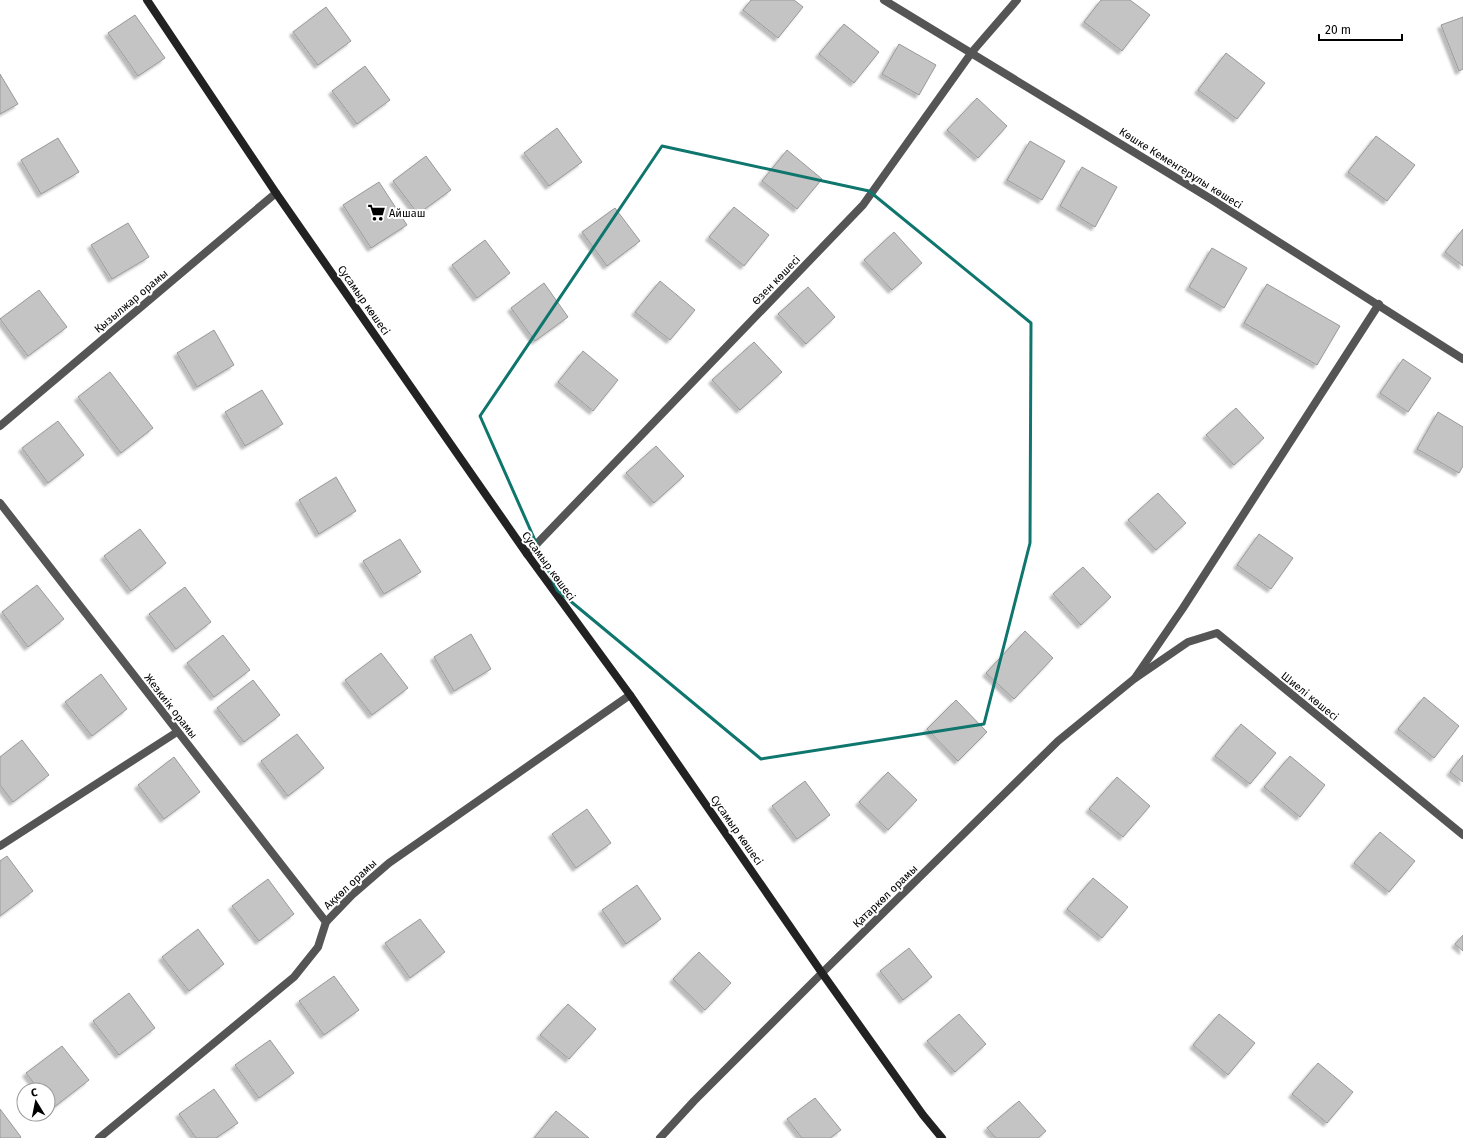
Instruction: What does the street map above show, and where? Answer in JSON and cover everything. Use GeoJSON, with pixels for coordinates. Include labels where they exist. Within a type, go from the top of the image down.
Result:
{"type":"FeatureCollection","features":[{"type":"Feature","properties":{"kind":"main road","name":"Сусамыр көшесі"},"geometry":{"type":"LineString","coordinates":[[148,0],[276,193],[527,554],[630,695],[822,973],[923,1115],[942,1138]]}},
{"type":"Feature","properties":{"kind":"street","name":"Көшке Кеменгерұлы көшесі"},"geometry":{"type":"LineString","coordinates":[[884,0],[972,52],[1378,304],[1463,359]]}},
{"type":"Feature","properties":{"kind":"street","name":"Өзен көшесі"},"geometry":{"type":"LineString","coordinates":[[527,554],[863,205],[972,52],[1017,0]]}},
{"type":"Feature","properties":{"kind":"street","name":"Қызылжар орамы"},"geometry":{"type":"LineString","coordinates":[[0,426],[276,193]]}},
{"type":"Feature","properties":{"kind":"street"},"geometry":{"type":"LineString","coordinates":[[1134,679],[1187,602],[1378,304]]}},
{"type":"Feature","properties":{"kind":"street","name":"Жезкиік орамы"},"geometry":{"type":"LineString","coordinates":[[0,503],[326,922]]}},
{"type":"Feature","properties":{"kind":"street","name":"Шиелі көшесі"},"geometry":{"type":"LineString","coordinates":[[1134,679],[1188,642],[1217,633],[1463,836]]}},
{"type":"Feature","properties":{"kind":"street","name":"Қатаркөл орамы"},"geometry":{"type":"LineString","coordinates":[[660,1138],[694,1101],[822,973],[1058,741],[1134,679]]}},
{"type":"Feature","properties":{"kind":"street","name":"Ақкөл орамы"},"geometry":{"type":"LineString","coordinates":[[99,1138],[294,977],[318,947],[326,922],[352,894],[389,863],[630,695]]}},
{"type":"Feature","properties":{"kind":"street"},"geometry":{"type":"LineString","coordinates":[[0,846],[177,732]]}},
{"type":"Feature","properties":{"kind":"highlighted area"},"geometry":{"type":"Polygon","coordinates":[[[662,146],[869,191],[1031,323],[1030,543],[984,724],[761,759],[557,590],[480,416],[662,146]]]}},
{"type":"Feature","properties":{"kind":"building"},"geometry":{"type":"Polygon","coordinates":[[[751,0],[794,0],[803,7],[778,38],[743,10],[751,0]]]}},
{"type":"Feature","properties":{"kind":"building"},"geometry":{"type":"Polygon","coordinates":[[[1101,0],[1130,0],[1150,15],[1122,51],[1084,22],[1101,0]]]}},
{"type":"Feature","properties":{"kind":"building"},"geometry":{"type":"Polygon","coordinates":[[[326,7],[351,41],[318,65],[293,32],[326,7]]]}},
{"type":"Feature","properties":{"kind":"building"},"geometry":{"type":"Polygon","coordinates":[[[135,15],[165,58],[138,76],[108,33],[135,15]]]}},
{"type":"Feature","properties":{"kind":"building"},"geometry":{"type":"Polygon","coordinates":[[[1463,17],[1463,69],[1459,71],[1441,25],[1463,17]]]}},
{"type":"Feature","properties":{"kind":"building"},"geometry":{"type":"Polygon","coordinates":[[[844,24],[879,52],[854,83],[819,54],[844,24]]]}},
{"type":"Feature","properties":{"kind":"building"},"geometry":{"type":"Polygon","coordinates":[[[899,44],[936,65],[919,95],[882,74],[899,44]]]}},
{"type":"Feature","properties":{"kind":"building"},"geometry":{"type":"Polygon","coordinates":[[[1226,53],[1265,83],[1237,119],[1198,90],[1226,53]]]}},
{"type":"Feature","properties":{"kind":"building"},"geometry":{"type":"Polygon","coordinates":[[[365,66],[390,100],[357,124],[332,91],[365,66]]]}},
{"type":"Feature","properties":{"kind":"building"},"geometry":{"type":"Polygon","coordinates":[[[0,74],[18,104],[0,114],[0,74]]]}},
{"type":"Feature","properties":{"kind":"building"},"geometry":{"type":"Polygon","coordinates":[[[977,98],[1007,126],[978,158],[947,130],[977,98]]]}},
{"type":"Feature","properties":{"kind":"building"},"geometry":{"type":"Polygon","coordinates":[[[557,128],[582,162],[549,186],[524,153],[557,128]]]}},
{"type":"Feature","properties":{"kind":"building"},"geometry":{"type":"Polygon","coordinates":[[[1376,136],[1415,165],[1387,201],[1348,172],[1376,136]]]}},
{"type":"Feature","properties":{"kind":"building"},"geometry":{"type":"Polygon","coordinates":[[[58,138],[79,172],[41,194],[21,160],[58,138]]]}},
{"type":"Feature","properties":{"kind":"building"},"geometry":{"type":"Polygon","coordinates":[[[1030,141],[1065,161],[1042,200],[1007,180],[1030,141]]]}},
{"type":"Feature","properties":{"kind":"building"},"geometry":{"type":"Polygon","coordinates":[[[787,150],[822,179],[797,209],[762,181],[787,150]]]}},
{"type":"Feature","properties":{"kind":"building"},"geometry":{"type":"Polygon","coordinates":[[[426,156],[451,190],[418,214],[393,181],[426,156]]]}},
{"type":"Feature","properties":{"kind":"building"},"geometry":{"type":"Polygon","coordinates":[[[1082,167],[1117,187],[1095,227],[1060,206],[1082,167]]]}},
{"type":"Feature","properties":{"kind":"building"},"geometry":{"type":"Polygon","coordinates":[[[379,182],[407,225],[371,248],[343,205],[379,182]]]}},
{"type":"Feature","properties":{"kind":"building"},"geometry":{"type":"Polygon","coordinates":[[[734,207],[769,235],[744,266],[709,237],[734,207]]]}},
{"type":"Feature","properties":{"kind":"building"},"geometry":{"type":"Polygon","coordinates":[[[615,208],[640,241],[607,266],[582,232],[615,208]]]}},
{"type":"Feature","properties":{"kind":"building"},"geometry":{"type":"Polygon","coordinates":[[[128,223],[149,257],[112,279],[91,245],[128,223]]]}},
{"type":"Feature","properties":{"kind":"building"},"geometry":{"type":"Polygon","coordinates":[[[1463,229],[1463,266],[1445,252],[1463,229]]]}},
{"type":"Feature","properties":{"kind":"building"},"geometry":{"type":"Polygon","coordinates":[[[894,232],[922,263],[892,290],[864,260],[894,232]]]}},
{"type":"Feature","properties":{"kind":"building"},"geometry":{"type":"Polygon","coordinates":[[[485,240],[510,273],[477,298],[452,265],[485,240]]]}},
{"type":"Feature","properties":{"kind":"building"},"geometry":{"type":"Polygon","coordinates":[[[1212,248],[1247,268],[1224,308],[1189,287],[1212,248]]]}},
{"type":"Feature","properties":{"kind":"building"},"geometry":{"type":"Polygon","coordinates":[[[660,281],[695,310],[670,340],[635,312],[660,281]]]}},
{"type":"Feature","properties":{"kind":"building"},"geometry":{"type":"Polygon","coordinates":[[[544,283],[568,317],[535,341],[511,308],[544,283]]]}},
{"type":"Feature","properties":{"kind":"building"},"geometry":{"type":"Polygon","coordinates":[[[1267,284],[1340,326],[1317,365],[1244,323],[1267,284]]]}},
{"type":"Feature","properties":{"kind":"building"},"geometry":{"type":"Polygon","coordinates":[[[808,287],[835,317],[806,344],[778,314],[808,287]]]}},
{"type":"Feature","properties":{"kind":"building"},"geometry":{"type":"Polygon","coordinates":[[[39,290],[67,327],[28,356],[0,319],[39,290]]]}},
{"type":"Feature","properties":{"kind":"building"},"geometry":{"type":"Polygon","coordinates":[[[214,330],[234,365],[197,387],[177,353],[214,330]]]}},
{"type":"Feature","properties":{"kind":"building"},"geometry":{"type":"Polygon","coordinates":[[[754,342],[782,372],[740,410],[712,380],[754,342]]]}},
{"type":"Feature","properties":{"kind":"building"},"geometry":{"type":"Polygon","coordinates":[[[583,351],[618,380],[593,411],[558,382],[583,351]]]}},
{"type":"Feature","properties":{"kind":"building"},"geometry":{"type":"Polygon","coordinates":[[[1403,359],[1431,378],[1408,412],[1380,393],[1403,359]]]}},
{"type":"Feature","properties":{"kind":"building"},"geometry":{"type":"Polygon","coordinates":[[[110,372],[153,428],[121,453],[78,397],[110,372]]]}},
{"type":"Feature","properties":{"kind":"building"},"geometry":{"type":"Polygon","coordinates":[[[262,390],[283,424],[245,446],[225,412],[262,390]]]}},
{"type":"Feature","properties":{"kind":"building"},"geometry":{"type":"Polygon","coordinates":[[[1236,408],[1264,438],[1234,465],[1206,435],[1236,408]]]}},
{"type":"Feature","properties":{"kind":"building"},"geometry":{"type":"Polygon","coordinates":[[[1438,412],[1463,427],[1463,466],[1459,473],[1417,449],[1438,412]]]}},
{"type":"Feature","properties":{"kind":"building"},"geometry":{"type":"Polygon","coordinates":[[[58,421],[84,455],[48,483],[22,448],[58,421]]]}},
{"type":"Feature","properties":{"kind":"building"},"geometry":{"type":"Polygon","coordinates":[[[656,446],[684,476],[654,503],[626,473],[656,446]]]}},
{"type":"Feature","properties":{"kind":"building"},"geometry":{"type":"Polygon","coordinates":[[[336,477],[356,511],[319,534],[299,500],[336,477]]]}},
{"type":"Feature","properties":{"kind":"building"},"geometry":{"type":"Polygon","coordinates":[[[1158,493],[1186,523],[1156,550],[1128,520],[1158,493]]]}},
{"type":"Feature","properties":{"kind":"building"},"geometry":{"type":"Polygon","coordinates":[[[140,529],[166,563],[131,591],[104,556],[140,529]]]}},
{"type":"Feature","properties":{"kind":"building"},"geometry":{"type":"Polygon","coordinates":[[[1259,534],[1293,558],[1271,589],[1237,565],[1259,534]]]}},
{"type":"Feature","properties":{"kind":"building"},"geometry":{"type":"Polygon","coordinates":[[[400,539],[421,572],[384,594],[363,561],[400,539]]]}},
{"type":"Feature","properties":{"kind":"building"},"geometry":{"type":"Polygon","coordinates":[[[1083,567],[1111,597],[1081,625],[1053,594],[1083,567]]]}},
{"type":"Feature","properties":{"kind":"building"},"geometry":{"type":"Polygon","coordinates":[[[37,585],[64,619],[28,647],[2,612],[37,585]]]}},
{"type":"Feature","properties":{"kind":"building"},"geometry":{"type":"Polygon","coordinates":[[[185,587],[211,622],[176,649],[149,614],[185,587]]]}},
{"type":"Feature","properties":{"kind":"building"},"geometry":{"type":"Polygon","coordinates":[[[1025,631],[1053,658],[1014,699],[986,673],[1025,631]]]}},
{"type":"Feature","properties":{"kind":"building"},"geometry":{"type":"Polygon","coordinates":[[[471,634],[491,669],[454,691],[434,657],[471,634]]]}},
{"type":"Feature","properties":{"kind":"building"},"geometry":{"type":"Polygon","coordinates":[[[223,635],[250,670],[214,697],[187,663],[223,635]]]}},
{"type":"Feature","properties":{"kind":"building"},"geometry":{"type":"Polygon","coordinates":[[[381,653],[408,688],[372,715],[345,680],[381,653]]]}},
{"type":"Feature","properties":{"kind":"building"},"geometry":{"type":"Polygon","coordinates":[[[101,674],[127,709],[92,736],[65,702],[101,674]]]}},
{"type":"Feature","properties":{"kind":"building"},"geometry":{"type":"Polygon","coordinates":[[[253,680],[280,715],[244,742],[217,708],[253,680]]]}},
{"type":"Feature","properties":{"kind":"building"},"geometry":{"type":"Polygon","coordinates":[[[1424,697],[1459,726],[1434,758],[1398,729],[1424,697]]]}},
{"type":"Feature","properties":{"kind":"building"},"geometry":{"type":"Polygon","coordinates":[[[956,700],[987,732],[958,761],[927,729],[956,700]]]}},
{"type":"Feature","properties":{"kind":"building"},"geometry":{"type":"Polygon","coordinates":[[[1241,724],[1276,753],[1250,784],[1215,756],[1241,724]]]}},
{"type":"Feature","properties":{"kind":"building"},"geometry":{"type":"Polygon","coordinates":[[[297,734],[324,768],[288,796],[261,761],[297,734]]]}},
{"type":"Feature","properties":{"kind":"building"},"geometry":{"type":"Polygon","coordinates":[[[22,740],[49,775],[13,802],[0,785],[0,757],[22,740]]]}},
{"type":"Feature","properties":{"kind":"building"},"geometry":{"type":"Polygon","coordinates":[[[1463,755],[1463,782],[1450,772],[1463,755]]]}},
{"type":"Feature","properties":{"kind":"building"},"geometry":{"type":"Polygon","coordinates":[[[1290,756],[1325,785],[1300,817],[1264,787],[1290,756]]]}},
{"type":"Feature","properties":{"kind":"building"},"geometry":{"type":"Polygon","coordinates":[[[174,757],[200,792],[164,819],[138,785],[174,757]]]}},
{"type":"Feature","properties":{"kind":"building"},"geometry":{"type":"Polygon","coordinates":[[[888,772],[917,800],[888,830],[859,802],[888,772]]]}},
{"type":"Feature","properties":{"kind":"building"},"geometry":{"type":"Polygon","coordinates":[[[1117,777],[1150,806],[1123,837],[1089,809],[1117,777]]]}},
{"type":"Feature","properties":{"kind":"building"},"geometry":{"type":"Polygon","coordinates":[[[805,781],[830,815],[797,839],[772,806],[805,781]]]}},
{"type":"Feature","properties":{"kind":"building"},"geometry":{"type":"Polygon","coordinates":[[[587,809],[611,843],[576,868],[552,834],[587,809]]]}},
{"type":"Feature","properties":{"kind":"building"},"geometry":{"type":"Polygon","coordinates":[[[1380,832],[1415,861],[1389,892],[1354,863],[1380,832]]]}},
{"type":"Feature","properties":{"kind":"building"},"geometry":{"type":"Polygon","coordinates":[[[7,856],[33,891],[0,916],[0,861],[7,856]]]}},
{"type":"Feature","properties":{"kind":"building"},"geometry":{"type":"Polygon","coordinates":[[[1093,878],[1128,907],[1102,938],[1067,909],[1093,878]]]}},
{"type":"Feature","properties":{"kind":"building"},"geometry":{"type":"Polygon","coordinates":[[[268,879],[294,914],[259,941],[232,906],[268,879]]]}},
{"type":"Feature","properties":{"kind":"building"},"geometry":{"type":"Polygon","coordinates":[[[637,885],[661,919],[626,944],[602,910],[637,885]]]}},
{"type":"Feature","properties":{"kind":"building"},"geometry":{"type":"Polygon","coordinates":[[[420,919],[445,952],[410,978],[385,943],[420,919]]]}},
{"type":"Feature","properties":{"kind":"building"},"geometry":{"type":"Polygon","coordinates":[[[198,929],[224,964],[189,991],[162,957],[198,929]]]}},
{"type":"Feature","properties":{"kind":"building"},"geometry":{"type":"Polygon","coordinates":[[[1463,935],[1463,951],[1455,944],[1463,935]]]}},
{"type":"Feature","properties":{"kind":"building"},"geometry":{"type":"Polygon","coordinates":[[[909,948],[932,977],[903,1000],[880,971],[909,948]]]}},
{"type":"Feature","properties":{"kind":"building"},"geometry":{"type":"Polygon","coordinates":[[[699,952],[731,983],[705,1010],[673,979],[699,952]]]}},
{"type":"Feature","properties":{"kind":"building"},"geometry":{"type":"Polygon","coordinates":[[[334,976],[359,1010],[324,1035],[299,1001],[334,976]]]}},
{"type":"Feature","properties":{"kind":"building"},"geometry":{"type":"Polygon","coordinates":[[[129,993],[155,1028],[119,1055],[93,1021],[129,993]]]}},
{"type":"Feature","properties":{"kind":"building"},"geometry":{"type":"Polygon","coordinates":[[[568,1004],[596,1029],[569,1059],[540,1035],[568,1004]]]}},
{"type":"Feature","properties":{"kind":"building"},"geometry":{"type":"Polygon","coordinates":[[[959,1014],[986,1044],[955,1072],[927,1041],[959,1014]]]}},
{"type":"Feature","properties":{"kind":"building"},"geometry":{"type":"Polygon","coordinates":[[[1219,1014],[1255,1043],[1228,1075],[1193,1045],[1219,1014]]]}},
{"type":"Feature","properties":{"kind":"building"},"geometry":{"type":"Polygon","coordinates":[[[270,1040],[294,1073],[259,1098],[235,1065],[270,1040]]]}},
{"type":"Feature","properties":{"kind":"building"},"geometry":{"type":"Polygon","coordinates":[[[62,1046],[89,1080],[56,1106],[56,1082],[33,1082],[26,1073],[62,1046]]]}},
{"type":"Feature","properties":{"kind":"building"},"geometry":{"type":"Polygon","coordinates":[[[1318,1063],[1353,1092],[1327,1123],[1292,1094],[1318,1063]]]}},
{"type":"Feature","properties":{"kind":"building"},"geometry":{"type":"Polygon","coordinates":[[[214,1089],[238,1123],[216,1138],[196,1138],[179,1114],[214,1089]]]}},
{"type":"Feature","properties":{"kind":"building"},"geometry":{"type":"Polygon","coordinates":[[[815,1098],[841,1130],[830,1138],[802,1138],[787,1119],[815,1098]]]}},
{"type":"Feature","properties":{"kind":"building"},"geometry":{"type":"Polygon","coordinates":[[[1019,1101],[1046,1131],[1038,1138],[996,1138],[987,1128],[1019,1101]]]}},
{"type":"Feature","properties":{"kind":"building"},"geometry":{"type":"Polygon","coordinates":[[[0,1109],[21,1137],[20,1138],[0,1138],[0,1109]]]}},
{"type":"Feature","properties":{"kind":"building"},"geometry":{"type":"Polygon","coordinates":[[[556,1111],[589,1138],[534,1138],[556,1111]]]}},
{"type":"Feature","properties":{"kind":"place","name":"Айшаш"},"geometry":{"type":"Point","coordinates":[376,213]}}]}
